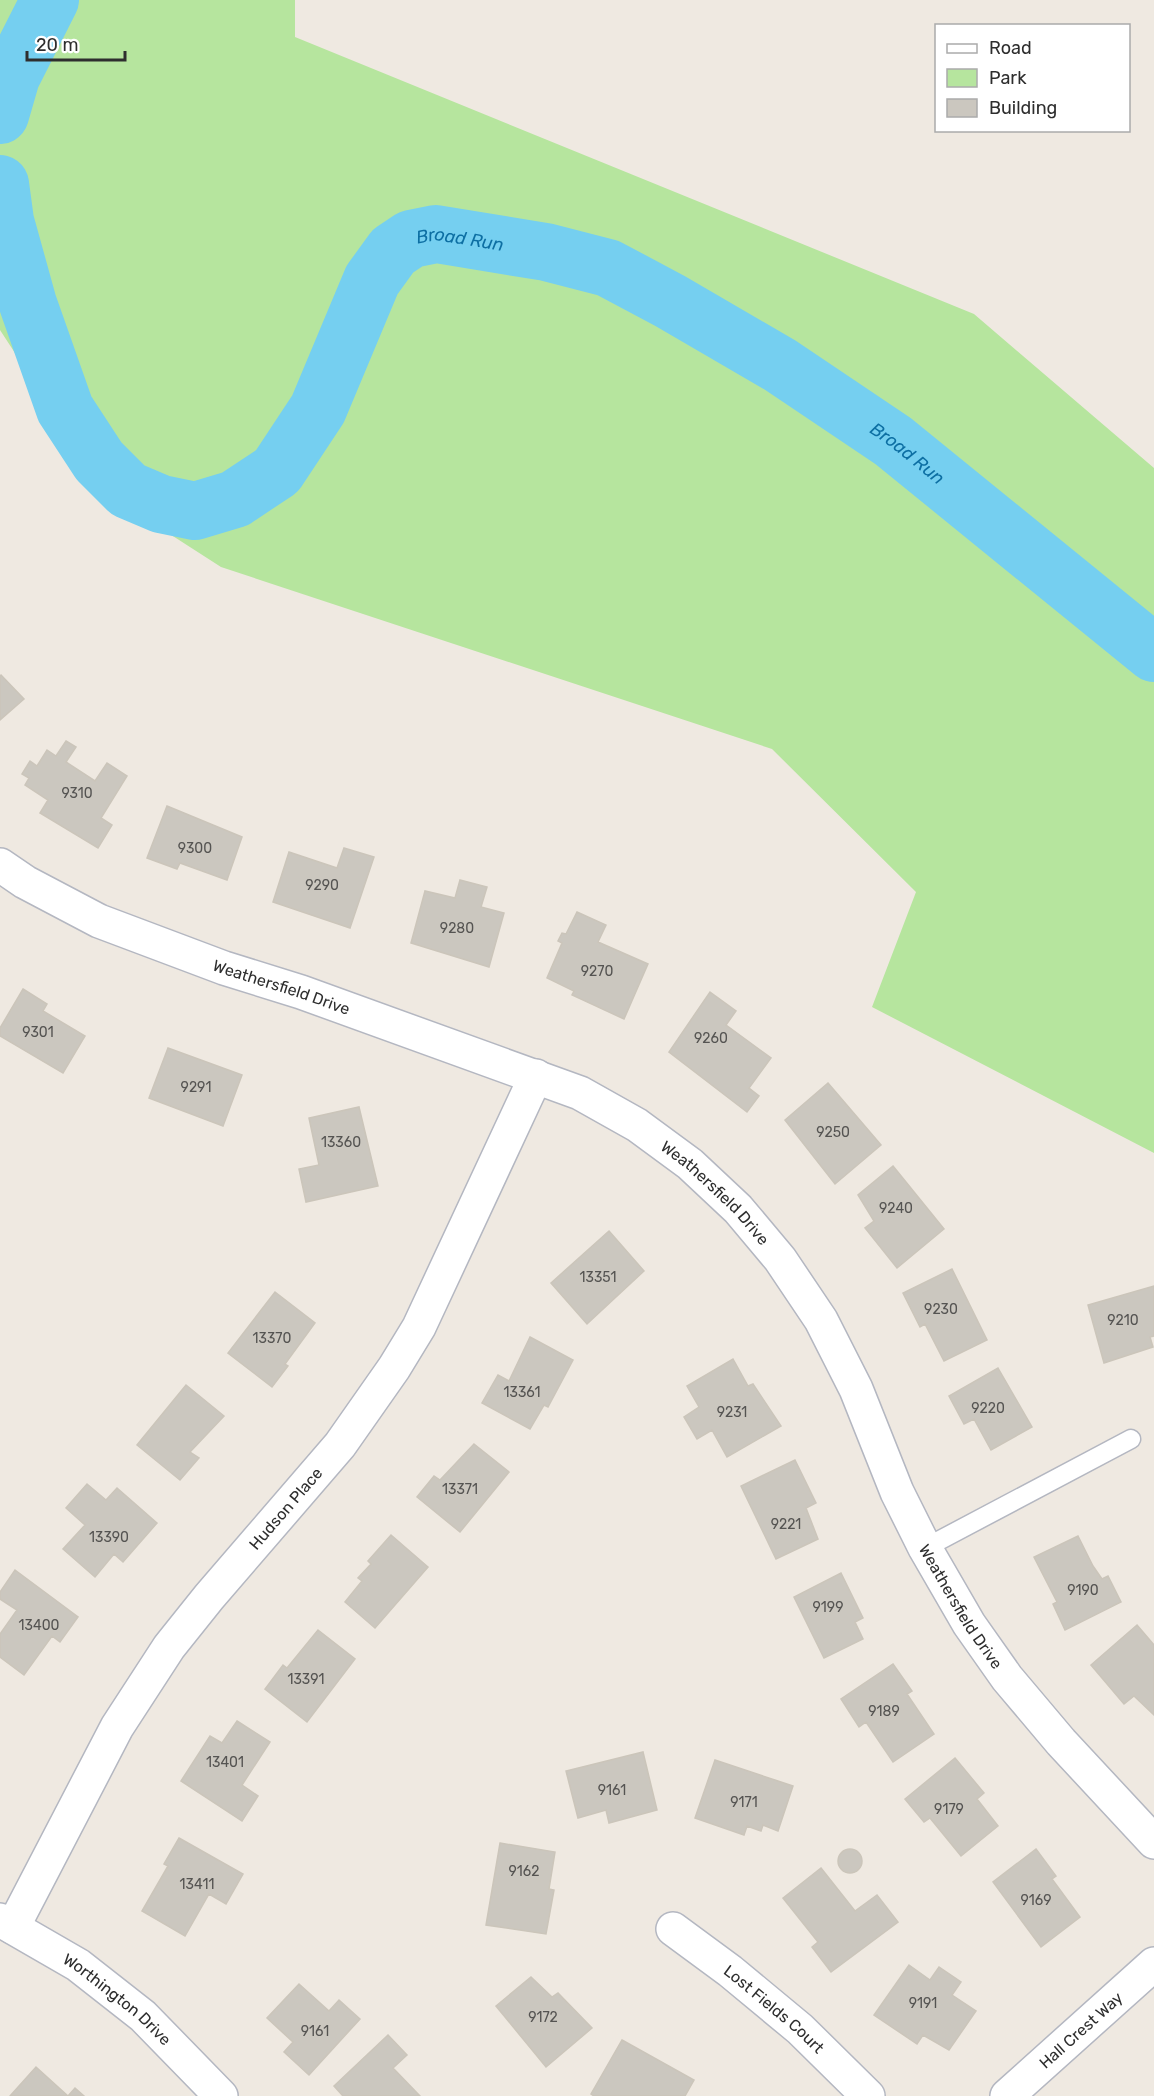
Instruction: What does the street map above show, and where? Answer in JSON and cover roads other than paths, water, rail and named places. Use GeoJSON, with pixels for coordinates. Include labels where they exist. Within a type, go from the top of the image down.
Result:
{"type":"FeatureCollection","features":[{"type":"Feature","properties":{"kind":"street","name":"Weathersfield Drive"},"geometry":{"type":"LineString","coordinates":[[0,865],[26,882],[99,921],[224,968],[301,992],[536,1076],[590,1098],[637,1125],[690,1164],[738,1209],[780,1259],[821,1320],[856,1389],[897,1492],[925,1548],[969,1624],[1007,1678],[1061,1742],[1154,1842]]}},
{"type":"Feature","properties":{"kind":"street","name":"Hudson Place"},"geometry":{"type":"LineString","coordinates":[[6,1923],[117,1727],[169,1647],[339,1445],[394,1368],[419,1328],[536,1076]]}},
{"type":"Feature","properties":{"kind":"street","name":"Worthington Drive"},"geometry":{"type":"LineString","coordinates":[[6,1923],[78,1965],[143,2016],[221,2096]]}},
{"type":"Feature","properties":{"kind":"street","name":"Lost Fields Court"},"geometry":{"type":"LineString","coordinates":[[673,1929],[730,1971],[800,2029],[868,2096]]}},
{"type":"Feature","properties":{"kind":"street","name":"Hall Crest Way"},"geometry":{"type":"LineString","coordinates":[[1007,2096],[1154,1964]]}},
{"type":"Feature","properties":{"kind":"lane"},"geometry":{"type":"LineString","coordinates":[[925,1548],[1131,1439]]}},
{"type":"Feature","properties":{"kind":"waterway","name":"Broad Run"},"geometry":{"type":"LineString","coordinates":[[0,115],[11,77],[50,0]]}},
{"type":"Feature","properties":{"kind":"waterway","name":"Broad Run"},"geometry":{"type":"LineString","coordinates":[[0,184],[5,221],[28,304],[65,409],[99,461],[128,490],[161,504],[195,511],[235,499],[277,471],[318,409],[372,280],[393,251],[411,239],[436,234],[546,252],[608,268],[780,365],[893,441],[1154,653]]}}]}
